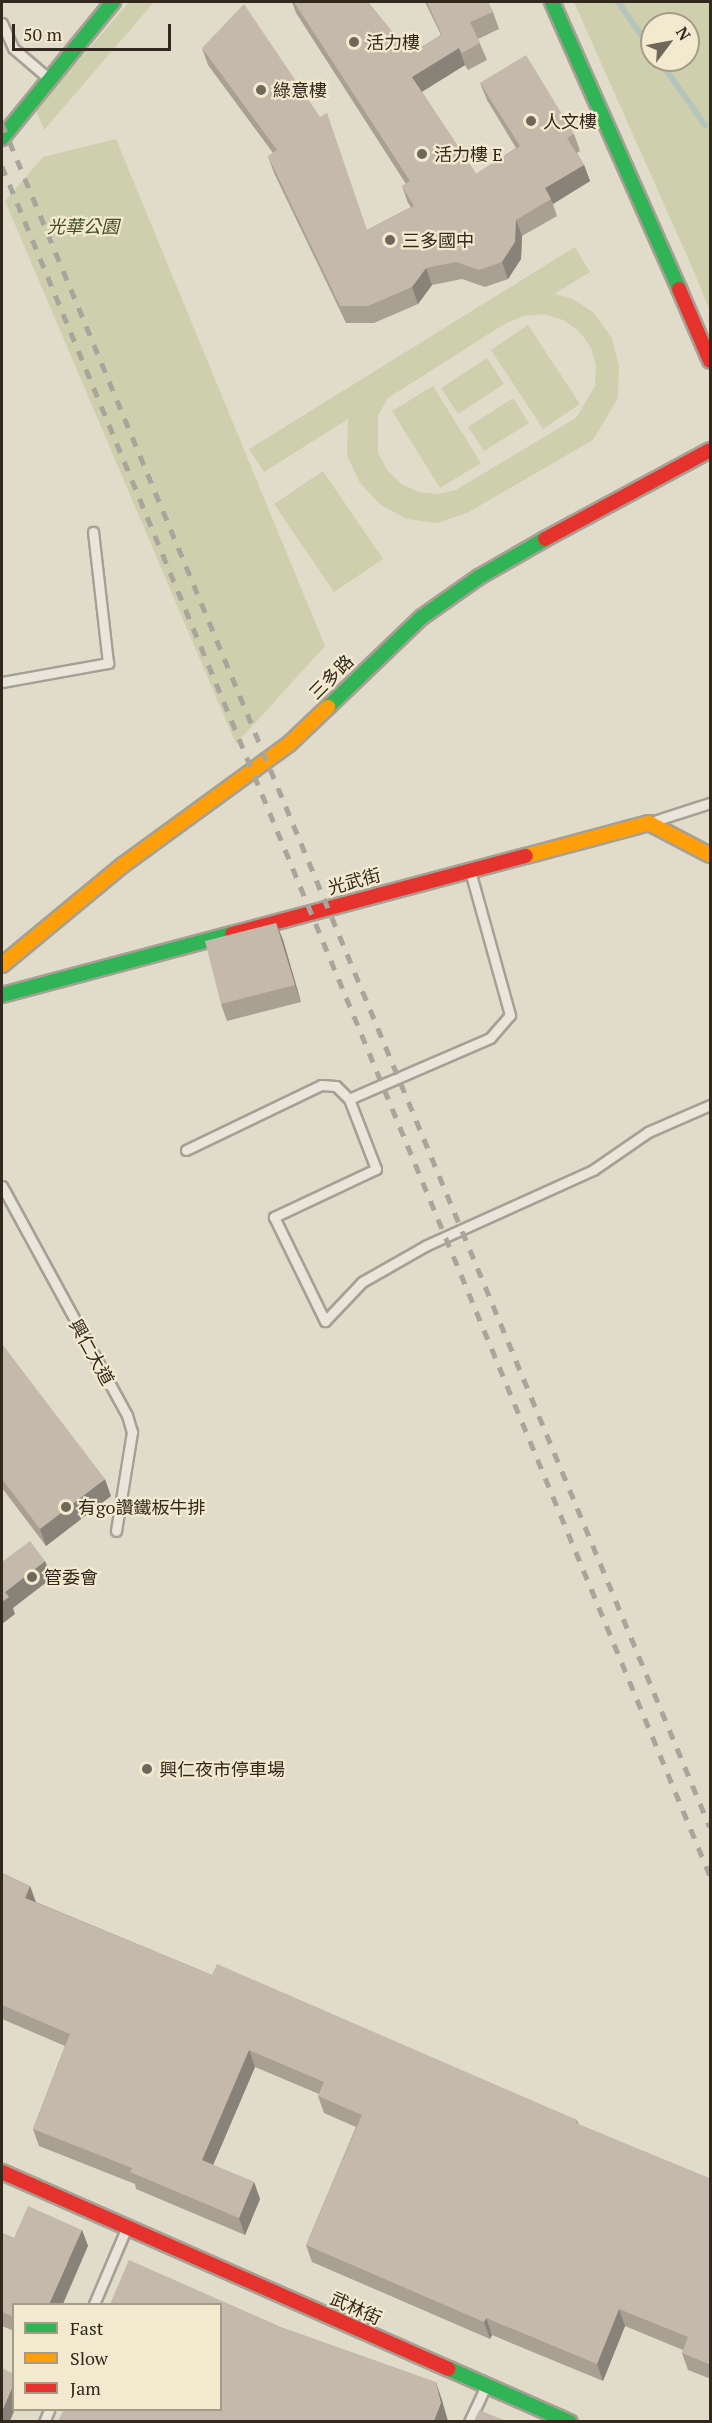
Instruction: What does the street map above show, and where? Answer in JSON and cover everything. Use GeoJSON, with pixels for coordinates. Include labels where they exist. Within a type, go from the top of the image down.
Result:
{"type":"FeatureCollection","features":[{"type":"Feature","properties":{"kind":"street"},"geometry":{"type":"LineString","coordinates":[[2,138],[113,2]]}},
{"type":"Feature","properties":{"kind":"street"},"geometry":{"type":"LineString","coordinates":[[552,2],[711,361]]}},
{"type":"Feature","properties":{"kind":"street","name":"三多路"},"geometry":{"type":"LineString","coordinates":[[2,965],[123,865],[289,744],[422,617],[479,577],[564,528],[711,450]]}},
{"type":"Feature","properties":{"kind":"street"},"geometry":{"type":"LineString","coordinates":[[650,823],[711,855]]}},
{"type":"Feature","properties":{"kind":"street","name":"光武街"},"geometry":{"type":"LineString","coordinates":[[2,994],[469,868],[650,823]]}},
{"type":"Feature","properties":{"kind":"street","name":"武林街"},"geometry":{"type":"LineString","coordinates":[[2,2172],[570,2421]]}},
{"type":"Feature","properties":{"kind":"lane"},"geometry":{"type":"LineString","coordinates":[[2,23],[13,48],[49,78]]}},
{"type":"Feature","properties":{"kind":"lane"},"geometry":{"type":"LineString","coordinates":[[2,682],[108,663],[93,532]]}},
{"type":"Feature","properties":{"kind":"lane"},"geometry":{"type":"LineString","coordinates":[[650,823],[711,803]]}},
{"type":"Feature","properties":{"kind":"lane"},"geometry":{"type":"LineString","coordinates":[[349,1099],[490,1038],[510,1015],[469,868]]}},
{"type":"Feature","properties":{"kind":"lane"},"geometry":{"type":"LineString","coordinates":[[186,1150],[321,1085],[336,1086],[349,1099],[376,1169],[274,1217],[326,1321],[362,1282],[427,1245],[593,1170],[648,1132],[711,1105]]}},
{"type":"Feature","properties":{"kind":"lane","name":"興仁大道"},"geometry":{"type":"LineString","coordinates":[[2,1186],[129,1424],[129,1462],[116,1531]]}},
{"type":"Feature","properties":{"kind":"lane"},"geometry":{"type":"LineString","coordinates":[[94,2303],[127,2227]]}},
{"type":"Feature","properties":{"kind":"lane"},"geometry":{"type":"LineString","coordinates":[[469,2421],[486,2384]]}},
{"type":"Feature","properties":{"kind":"green space"},"geometry":{"type":"Polygon","coordinates":[[[129,2],[154,2],[44,130],[36,110],[129,2]]]}},
{"type":"Feature","properties":{"kind":"green space"},"geometry":{"type":"Polygon","coordinates":[[[574,2],[710,2],[710,311],[695,274],[574,2]]]}},
{"type":"Feature","properties":{"kind":"green space","name":"光華公園"},"geometry":{"type":"Polygon","coordinates":[[[116,139],[325,646],[236,744],[5,201],[43,157],[116,139]]]}},
{"type":"Feature","properties":{"kind":"green space"},"geometry":{"type":"Polygon","coordinates":[[[575,247],[590,272],[554,294],[571,298],[593,312],[612,338],[619,367],[618,398],[593,440],[467,513],[437,523],[407,519],[381,505],[360,483],[347,456],[348,419],[264,472],[249,449],[575,247]],[[544,314],[524,316],[506,323],[388,398],[378,415],[378,453],[387,470],[401,484],[419,492],[438,494],[456,490],[576,418],[595,386],[596,366],[591,348],[579,331],[563,320],[544,314]]]}},
{"type":"Feature","properties":{"kind":"green space"},"geometry":{"type":"Polygon","coordinates":[[[528,325],[580,404],[543,429],[491,350],[528,325]]]}},
{"type":"Feature","properties":{"kind":"green space"},"geometry":{"type":"Polygon","coordinates":[[[487,358],[504,384],[458,414],[441,388],[487,358]]]}},
{"type":"Feature","properties":{"kind":"green space"},"geometry":{"type":"Polygon","coordinates":[[[433,386],[481,463],[440,488],[392,411],[433,386]]]}},
{"type":"Feature","properties":{"kind":"green space"},"geometry":{"type":"Polygon","coordinates":[[[513,398],[529,423],[484,451],[468,427],[513,398]]]}},
{"type":"Feature","properties":{"kind":"green space"},"geometry":{"type":"Polygon","coordinates":[[[323,471],[383,559],[334,592],[274,504],[323,471]]]}},
{"type":"Feature","properties":{"kind":"building"},"geometry":{"type":"Polygon","coordinates":[[[294,2],[368,2],[410,54],[442,35],[427,2],[488,2],[493,12],[470,22],[480,43],[462,53],[459,48],[412,77],[476,174],[520,146],[480,83],[526,55],[574,134],[567,138],[584,165],[545,188],[551,199],[516,220],[515,242],[502,262],[479,270],[456,262],[426,268],[412,287],[368,306],[340,306],[268,156],[277,150],[202,48],[244,4],[320,117],[327,113],[367,230],[414,206],[402,186],[410,181],[294,2]]]}},
{"type":"Feature","properties":{"kind":"building"},"geometry":{"type":"Polygon","coordinates":[[[276,923],[295,985],[221,1004],[205,941],[276,923]]]}},
{"type":"Feature","properties":{"kind":"building"},"geometry":{"type":"Polygon","coordinates":[[[2,1344],[105,1479],[40,1529],[2,1479],[2,1344]]]}},
{"type":"Feature","properties":{"kind":"building"},"geometry":{"type":"Polygon","coordinates":[[[30,1541],[45,1561],[5,1592],[9,1597],[2,1602],[2,1562],[30,1541]]]}},
{"type":"Feature","properties":{"kind":"building"},"geometry":{"type":"Polygon","coordinates":[[[2,1873],[30,1886],[25,1898],[212,1975],[217,1964],[577,2120],[576,2123],[711,2179],[711,2365],[682,2353],[688,2337],[619,2309],[597,2364],[486,2318],[484,2322],[306,2245],[362,2115],[318,2096],[324,2082],[249,2050],[202,2160],[254,2182],[239,2218],[130,2172],[132,2168],[33,2129],[70,2034],[2,2005],[2,1873]]]}},
{"type":"Feature","properties":{"kind":"building"},"geometry":{"type":"Polygon","coordinates":[[[28,2206],[82,2230],[49,2303],[12,2303],[12,2316],[2,2312],[2,2233],[14,2238],[28,2206]]]}},
{"type":"Feature","properties":{"kind":"building"},"geometry":{"type":"Polygon","coordinates":[[[129,2260],[281,2327],[436,2382],[441,2403],[434,2421],[58,2421],[63,2411],[222,2411],[222,2303],[110,2303],[129,2260]]]}},
{"type":"Feature","properties":{"kind":"building"},"geometry":{"type":"Polygon","coordinates":[[[2,2368],[12,2373],[12,2388],[2,2411],[2,2368]]]}},
{"type":"Feature","properties":{"kind":"building"},"geometry":{"type":"Polygon","coordinates":[[[479,2410],[506,2421],[474,2421],[479,2410]]]}},
{"type":"Feature","properties":{"kind":"waterway"},"geometry":{"type":"LineString","coordinates":[[618,2],[640,33]]}},
{"type":"Feature","properties":{"kind":"waterway"},"geometry":{"type":"LineString","coordinates":[[667,72],[705,125]]}},
{"type":"Feature","properties":{"kind":"railway"},"geometry":{"type":"LineString","coordinates":[[2,123],[710,1827]]}},
{"type":"Feature","properties":{"kind":"railway"},"geometry":{"type":"LineString","coordinates":[[2,166],[710,1875]]}},
{"type":"Feature","properties":{"kind":"traffic: fast"},"geometry":{"type":"LineString","coordinates":[[2,138],[113,2]]}},
{"type":"Feature","properties":{"kind":"traffic: fast"},"geometry":{"type":"LineString","coordinates":[[552,2],[679,289]]}},
{"type":"Feature","properties":{"kind":"traffic: fast"},"geometry":{"type":"LineString","coordinates":[[328,707],[422,617],[479,577],[545,539]]}},
{"type":"Feature","properties":{"kind":"traffic: fast"},"geometry":{"type":"LineString","coordinates":[[2,995],[232,934]]}},
{"type":"Feature","properties":{"kind":"traffic: fast"},"geometry":{"type":"LineString","coordinates":[[449,2369],[570,2422]]}},
{"type":"Feature","properties":{"kind":"traffic: slow"},"geometry":{"type":"LineString","coordinates":[[2,965],[123,865],[289,744],[328,707]]}},
{"type":"Feature","properties":{"kind":"traffic: slow"},"geometry":{"type":"LineString","coordinates":[[526,856],[649,823],[710,855]]}},
{"type":"Feature","properties":{"kind":"traffic: jam"},"geometry":{"type":"LineString","coordinates":[[679,289],[710,361]]}},
{"type":"Feature","properties":{"kind":"traffic: jam"},"geometry":{"type":"LineString","coordinates":[[545,539],[710,450]]}},
{"type":"Feature","properties":{"kind":"traffic: jam"},"geometry":{"type":"LineString","coordinates":[[232,934],[526,856]]}},
{"type":"Feature","properties":{"kind":"traffic: jam"},"geometry":{"type":"LineString","coordinates":[[2,2172],[449,2369]]}},
{"type":"Feature","properties":{"kind":"place","name":"活力樓"},"geometry":{"type":"Point","coordinates":[354,42]}},
{"type":"Feature","properties":{"kind":"place","name":"綠意樓"},"geometry":{"type":"Point","coordinates":[261,90]}},
{"type":"Feature","properties":{"kind":"place","name":"人文樓"},"geometry":{"type":"Point","coordinates":[531,121]}},
{"type":"Feature","properties":{"kind":"place","name":"活力樓 E"},"geometry":{"type":"Point","coordinates":[422,154]}},
{"type":"Feature","properties":{"kind":"place","name":"三多國中"},"geometry":{"type":"Point","coordinates":[390,240]}},
{"type":"Feature","properties":{"kind":"place","name":"有go讚鐵板牛排"},"geometry":{"type":"Point","coordinates":[66,1507]}},
{"type":"Feature","properties":{"kind":"place","name":"管委會"},"geometry":{"type":"Point","coordinates":[32,1577]}},
{"type":"Feature","properties":{"kind":"place","name":"興仁夜市停車場"},"geometry":{"type":"Point","coordinates":[147,1769]}}]}
